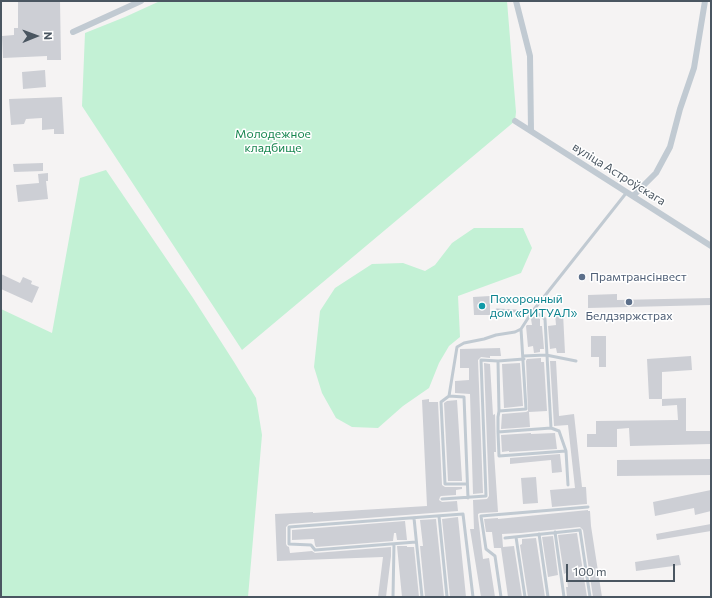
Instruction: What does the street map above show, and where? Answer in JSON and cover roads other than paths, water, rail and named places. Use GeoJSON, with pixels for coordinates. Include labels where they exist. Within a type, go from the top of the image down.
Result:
{"type":"FeatureCollection","features":[{"type":"Feature","properties":{"kind":"street"},"geometry":{"type":"LineString","coordinates":[[73,32],[141,1]]}},
{"type":"Feature","properties":{"kind":"street"},"geometry":{"type":"LineString","coordinates":[[516,1],[530,56],[531,131]]}},
{"type":"Feature","properties":{"kind":"street"},"geometry":{"type":"LineString","coordinates":[[633,196],[656,173],[670,147],[680,109],[694,68],[706,1]]}},
{"type":"Feature","properties":{"kind":"street","name":"вуліца Астроўскага"},"geometry":{"type":"LineString","coordinates":[[515,121],[711,246]]}},
{"type":"Feature","properties":{"kind":"lane"},"geometry":{"type":"LineString","coordinates":[[500,411],[526,409],[522,329],[532,312],[627,192]]}},
{"type":"Feature","properties":{"kind":"lane"},"geometry":{"type":"LineString","coordinates":[[497,310],[532,312],[540,314],[544,318],[551,428]]}},
{"type":"Feature","properties":{"kind":"lane"},"geometry":{"type":"LineString","coordinates":[[449,396],[457,347],[464,343],[522,329]]}},
{"type":"Feature","properties":{"kind":"lane"},"geometry":{"type":"LineString","coordinates":[[442,499],[486,496],[481,360],[498,361],[546,355],[576,361]]}},
{"type":"Feature","properties":{"kind":"lane"},"geometry":{"type":"LineString","coordinates":[[498,361],[500,411],[498,416],[499,456],[566,450]]}},
{"type":"Feature","properties":{"kind":"lane"},"geometry":{"type":"LineString","coordinates":[[467,484],[445,484],[441,402],[449,396],[464,397],[468,498]]}},
{"type":"Feature","properties":{"kind":"lane"},"geometry":{"type":"LineString","coordinates":[[498,432],[551,428],[559,431],[566,450],[568,485]]}},
{"type":"Feature","properties":{"kind":"lane"},"geometry":{"type":"LineString","coordinates":[[501,597],[495,556],[486,549],[481,516],[588,507]]}},
{"type":"Feature","properties":{"kind":"lane"},"geometry":{"type":"LineString","coordinates":[[416,542],[315,550],[311,545],[289,544],[289,527],[463,514],[473,597]]}},
{"type":"Feature","properties":{"kind":"lane"},"geometry":{"type":"LineString","coordinates":[[439,516],[447,597]]}},
{"type":"Feature","properties":{"kind":"lane"},"geometry":{"type":"LineString","coordinates":[[414,518],[422,597]]}},
{"type":"Feature","properties":{"kind":"lane"},"geometry":{"type":"LineString","coordinates":[[505,538],[580,530],[590,597]]}},
{"type":"Feature","properties":{"kind":"lane"},"geometry":{"type":"LineString","coordinates":[[555,532],[564,597]]}},
{"type":"Feature","properties":{"kind":"lane"},"geometry":{"type":"LineString","coordinates":[[539,534],[548,597]]}},
{"type":"Feature","properties":{"kind":"lane"},"geometry":{"type":"LineString","coordinates":[[516,537],[525,597]]}},
{"type":"Feature","properties":{"kind":"lane"},"geometry":{"type":"LineString","coordinates":[[393,597],[394,544]]}},
{"type":"Feature","properties":{"kind":"place","name":"Прамтрансінвест"},"geometry":{"type":"Point","coordinates":[582,277]}},
{"type":"Feature","properties":{"kind":"place","name":"Белдзяржстрах"},"geometry":{"type":"Point","coordinates":[629,302]}},
{"type":"Feature","properties":{"kind":"place","name":"Похоронный дом «РИТУАЛ»"},"geometry":{"type":"Point","coordinates":[482,306]}},
{"type":"Feature","properties":{"kind":"park label","name":"Молодежное кладбище"},"geometry":{"type":"Point","coordinates":[273,141]}}]}
